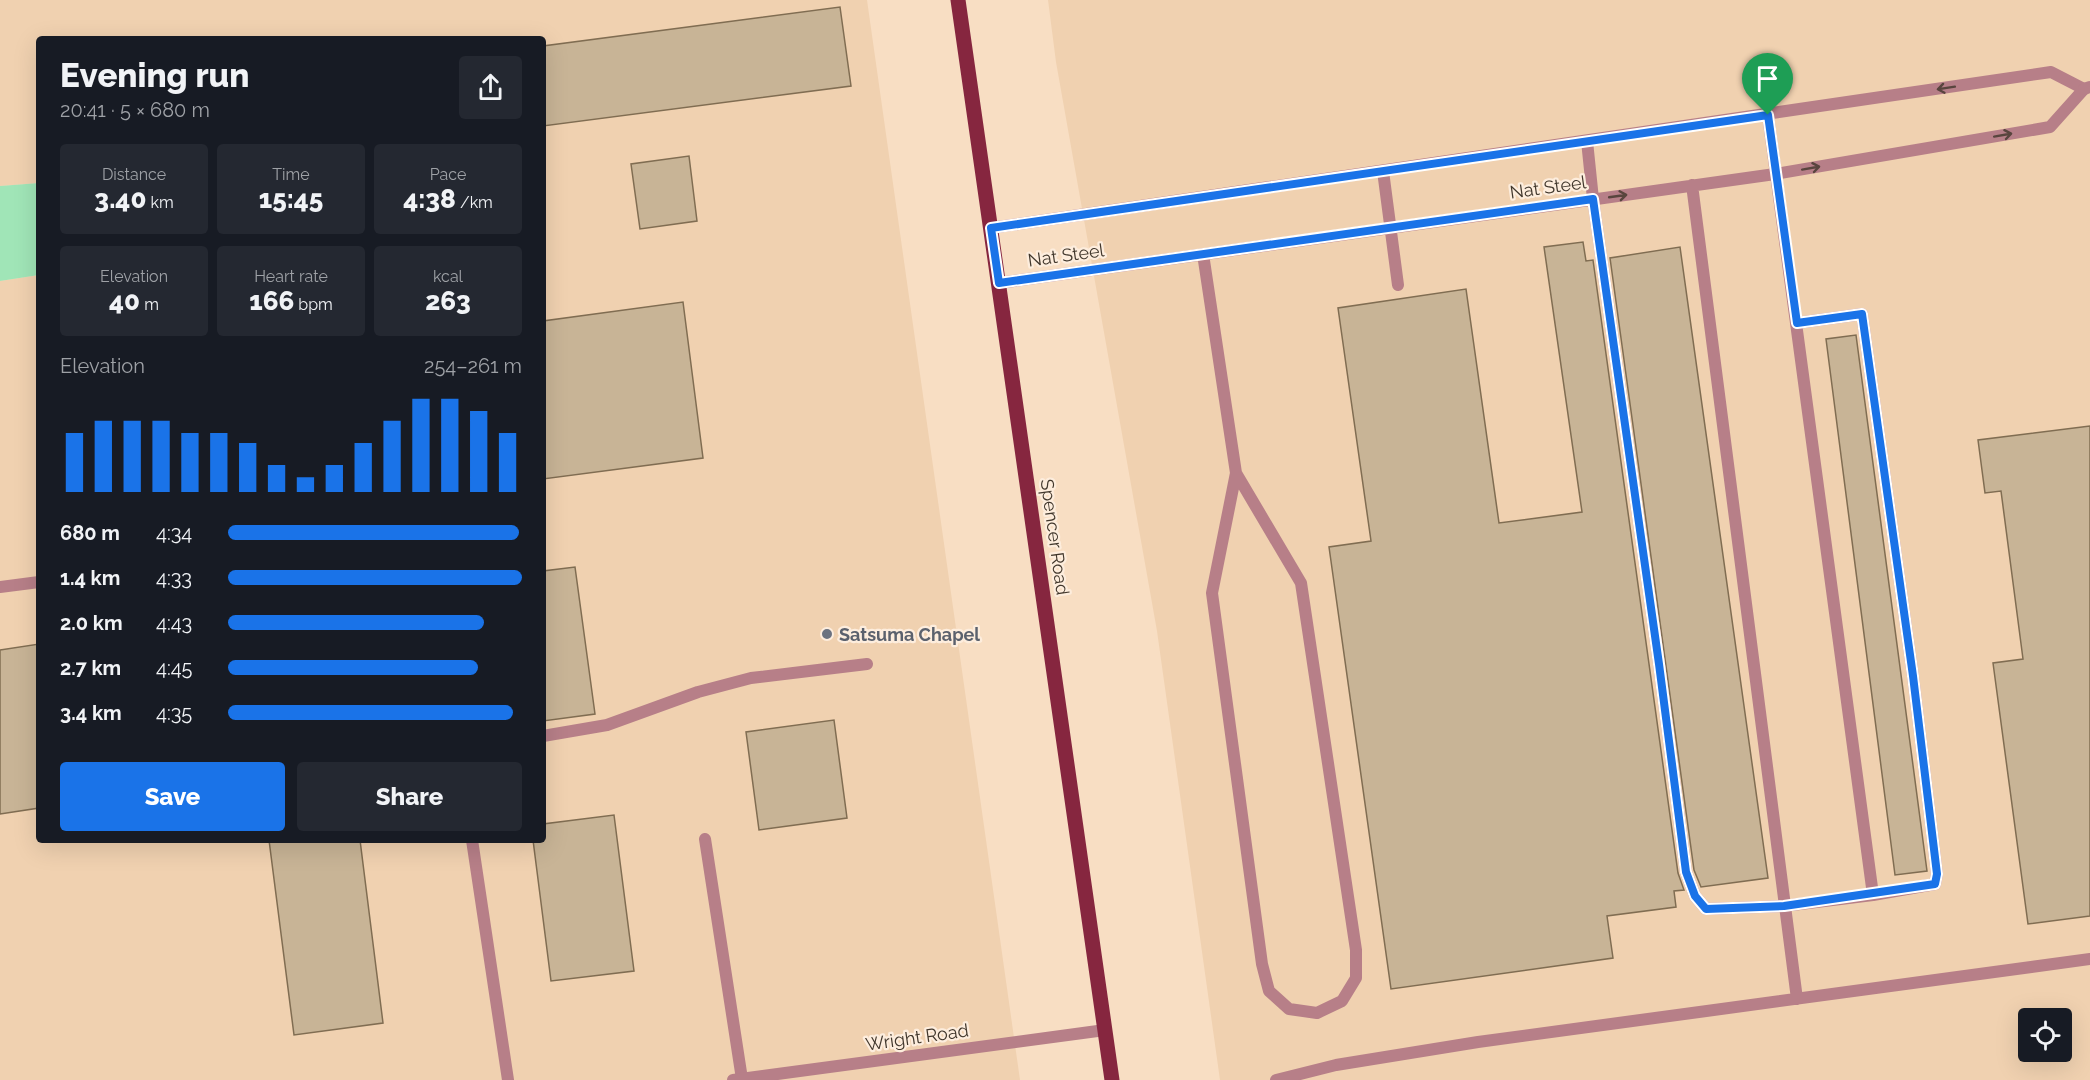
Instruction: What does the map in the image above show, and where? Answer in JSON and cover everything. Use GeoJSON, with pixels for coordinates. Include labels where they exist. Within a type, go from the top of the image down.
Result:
{"type":"FeatureCollection","features":[{"type":"Feature","properties":{"kind":"main road","name":"Spencer Road"},"geometry":{"type":"LineString","coordinates":[[958,0],[1112,1080]]}},
{"type":"Feature","properties":{"kind":"street","name":"Nat Steel"},"geometry":{"type":"LineString","coordinates":[[991,228],[2050,72],[2087,88],[2050,127],[1774,174],[999,283]]}},
{"type":"Feature","properties":{"kind":"street"},"geometry":{"type":"LineString","coordinates":[[1768,115],[1774,174],[1797,323],[1873,895]]}},
{"type":"Feature","properties":{"kind":"street"},"geometry":{"type":"LineString","coordinates":[[1587,141],[1593,199],[1686,872],[1695,896],[1706,909],[1784,906],[1873,895],[1935,884],[1937,874],[1913,676],[1862,314],[1797,323]]}},
{"type":"Feature","properties":{"kind":"street"},"geometry":{"type":"LineString","coordinates":[[1383,171],[1398,285]]}},
{"type":"Feature","properties":{"kind":"street"},"geometry":{"type":"LineString","coordinates":[[1692,185],[1797,999]]}},
{"type":"Feature","properties":{"kind":"street"},"geometry":{"type":"LineString","coordinates":[[1203,254],[1236,473],[1212,593],[1262,964],[1269,991],[1289,1009],[1317,1013],[1342,1001],[1352,986],[1356,978],[1356,950],[1301,583],[1236,473]]}},
{"type":"Feature","properties":{"kind":"street"},"geometry":{"type":"LineString","coordinates":[[0,587],[36,582]]}},
{"type":"Feature","properties":{"kind":"street"},"geometry":{"type":"LineString","coordinates":[[546,735],[607,725],[698,692],[751,678],[867,664]]}},
{"type":"Feature","properties":{"kind":"street"},"geometry":{"type":"LineString","coordinates":[[705,838],[738,1079]]}},
{"type":"Feature","properties":{"kind":"street"},"geometry":{"type":"LineString","coordinates":[[472,843],[508,1080]]}},
{"type":"Feature","properties":{"kind":"street"},"geometry":{"type":"LineString","coordinates":[[1276,1080],[1336,1065],[1467,1044],[2090,959]]}},
{"type":"Feature","properties":{"kind":"street","name":"Wright Road"},"geometry":{"type":"LineString","coordinates":[[738,1079],[1105,1030]]}},
{"type":"Feature","properties":{"kind":"shaded area"},"geometry":{"type":"Polygon","coordinates":[[[0,0],[867,0],[1020,1080],[0,1080],[0,281],[36,275],[36,843],[546,843],[546,36],[36,36],[36,183],[0,186],[0,0]]]}},
{"type":"Feature","properties":{"kind":"shaded area"},"geometry":{"type":"Polygon","coordinates":[[[1048,0],[2090,0],[2090,1080],[1220,1080],[1157,631],[1056,62],[1048,0]]]}},
{"type":"Feature","properties":{"kind":"green space"},"geometry":{"type":"Polygon","coordinates":[[[36,183],[36,275],[0,281],[0,186],[36,183]]]}},
{"type":"Feature","properties":{"kind":"building"},"geometry":{"type":"Polygon","coordinates":[[[840,7],[851,86],[546,126],[546,46],[840,7]]]}},
{"type":"Feature","properties":{"kind":"building"},"geometry":{"type":"Polygon","coordinates":[[[689,156],[697,221],[640,229],[631,164],[689,156]]]}},
{"type":"Feature","properties":{"kind":"building"},"geometry":{"type":"Polygon","coordinates":[[[1583,242],[1586,261],[1593,260],[1678,873],[1684,890],[1674,891],[1676,907],[1607,916],[1613,958],[1391,989],[1329,547],[1371,541],[1338,308],[1466,289],[1499,523],[1582,512],[1544,247],[1583,242]]]}},
{"type":"Feature","properties":{"kind":"building"},"geometry":{"type":"Polygon","coordinates":[[[1680,247],[1768,878],[1701,887],[1694,870],[1610,258],[1680,247]]]}},
{"type":"Feature","properties":{"kind":"building"},"geometry":{"type":"Polygon","coordinates":[[[683,302],[703,458],[546,479],[546,321],[683,302]]]}},
{"type":"Feature","properties":{"kind":"building"},"geometry":{"type":"Polygon","coordinates":[[[1856,335],[1927,871],[1895,875],[1826,339],[1856,335]]]}},
{"type":"Feature","properties":{"kind":"building"},"geometry":{"type":"Polygon","coordinates":[[[2090,426],[2090,916],[2028,924],[1993,663],[2023,659],[2001,491],[1985,493],[1978,440],[2090,426]]]}},
{"type":"Feature","properties":{"kind":"building"},"geometry":{"type":"Polygon","coordinates":[[[575,567],[595,714],[546,721],[546,571],[575,567]]]}},
{"type":"Feature","properties":{"kind":"building"},"geometry":{"type":"Polygon","coordinates":[[[36,644],[36,808],[0,814],[0,650],[36,644]]]}},
{"type":"Feature","properties":{"kind":"building"},"geometry":{"type":"Polygon","coordinates":[[[834,720],[847,818],[759,830],[746,732],[834,720]]]}},
{"type":"Feature","properties":{"kind":"building"},"geometry":{"type":"Polygon","coordinates":[[[614,815],[634,971],[551,981],[533,843],[546,843],[546,824],[614,815]]]}},
{"type":"Feature","properties":{"kind":"building"},"geometry":{"type":"Polygon","coordinates":[[[269,843],[360,843],[383,1023],[294,1035],[269,843]]]}},
{"type":"Feature","properties":{"kind":"place","name":"Satsuma Chapel"},"geometry":{"type":"Point","coordinates":[827,634]}},
{"type":"Feature","properties":{"kind":"route"},"geometry":{"type":"LineString","coordinates":[[1768,115],[1774,174],[1797,323],[1862,314],[1913,676],[1937,874],[1935,884],[1873,895],[1784,906],[1706,909],[1695,896],[1686,872],[1593,199],[999,283],[991,228],[1768,115]]}}]}
